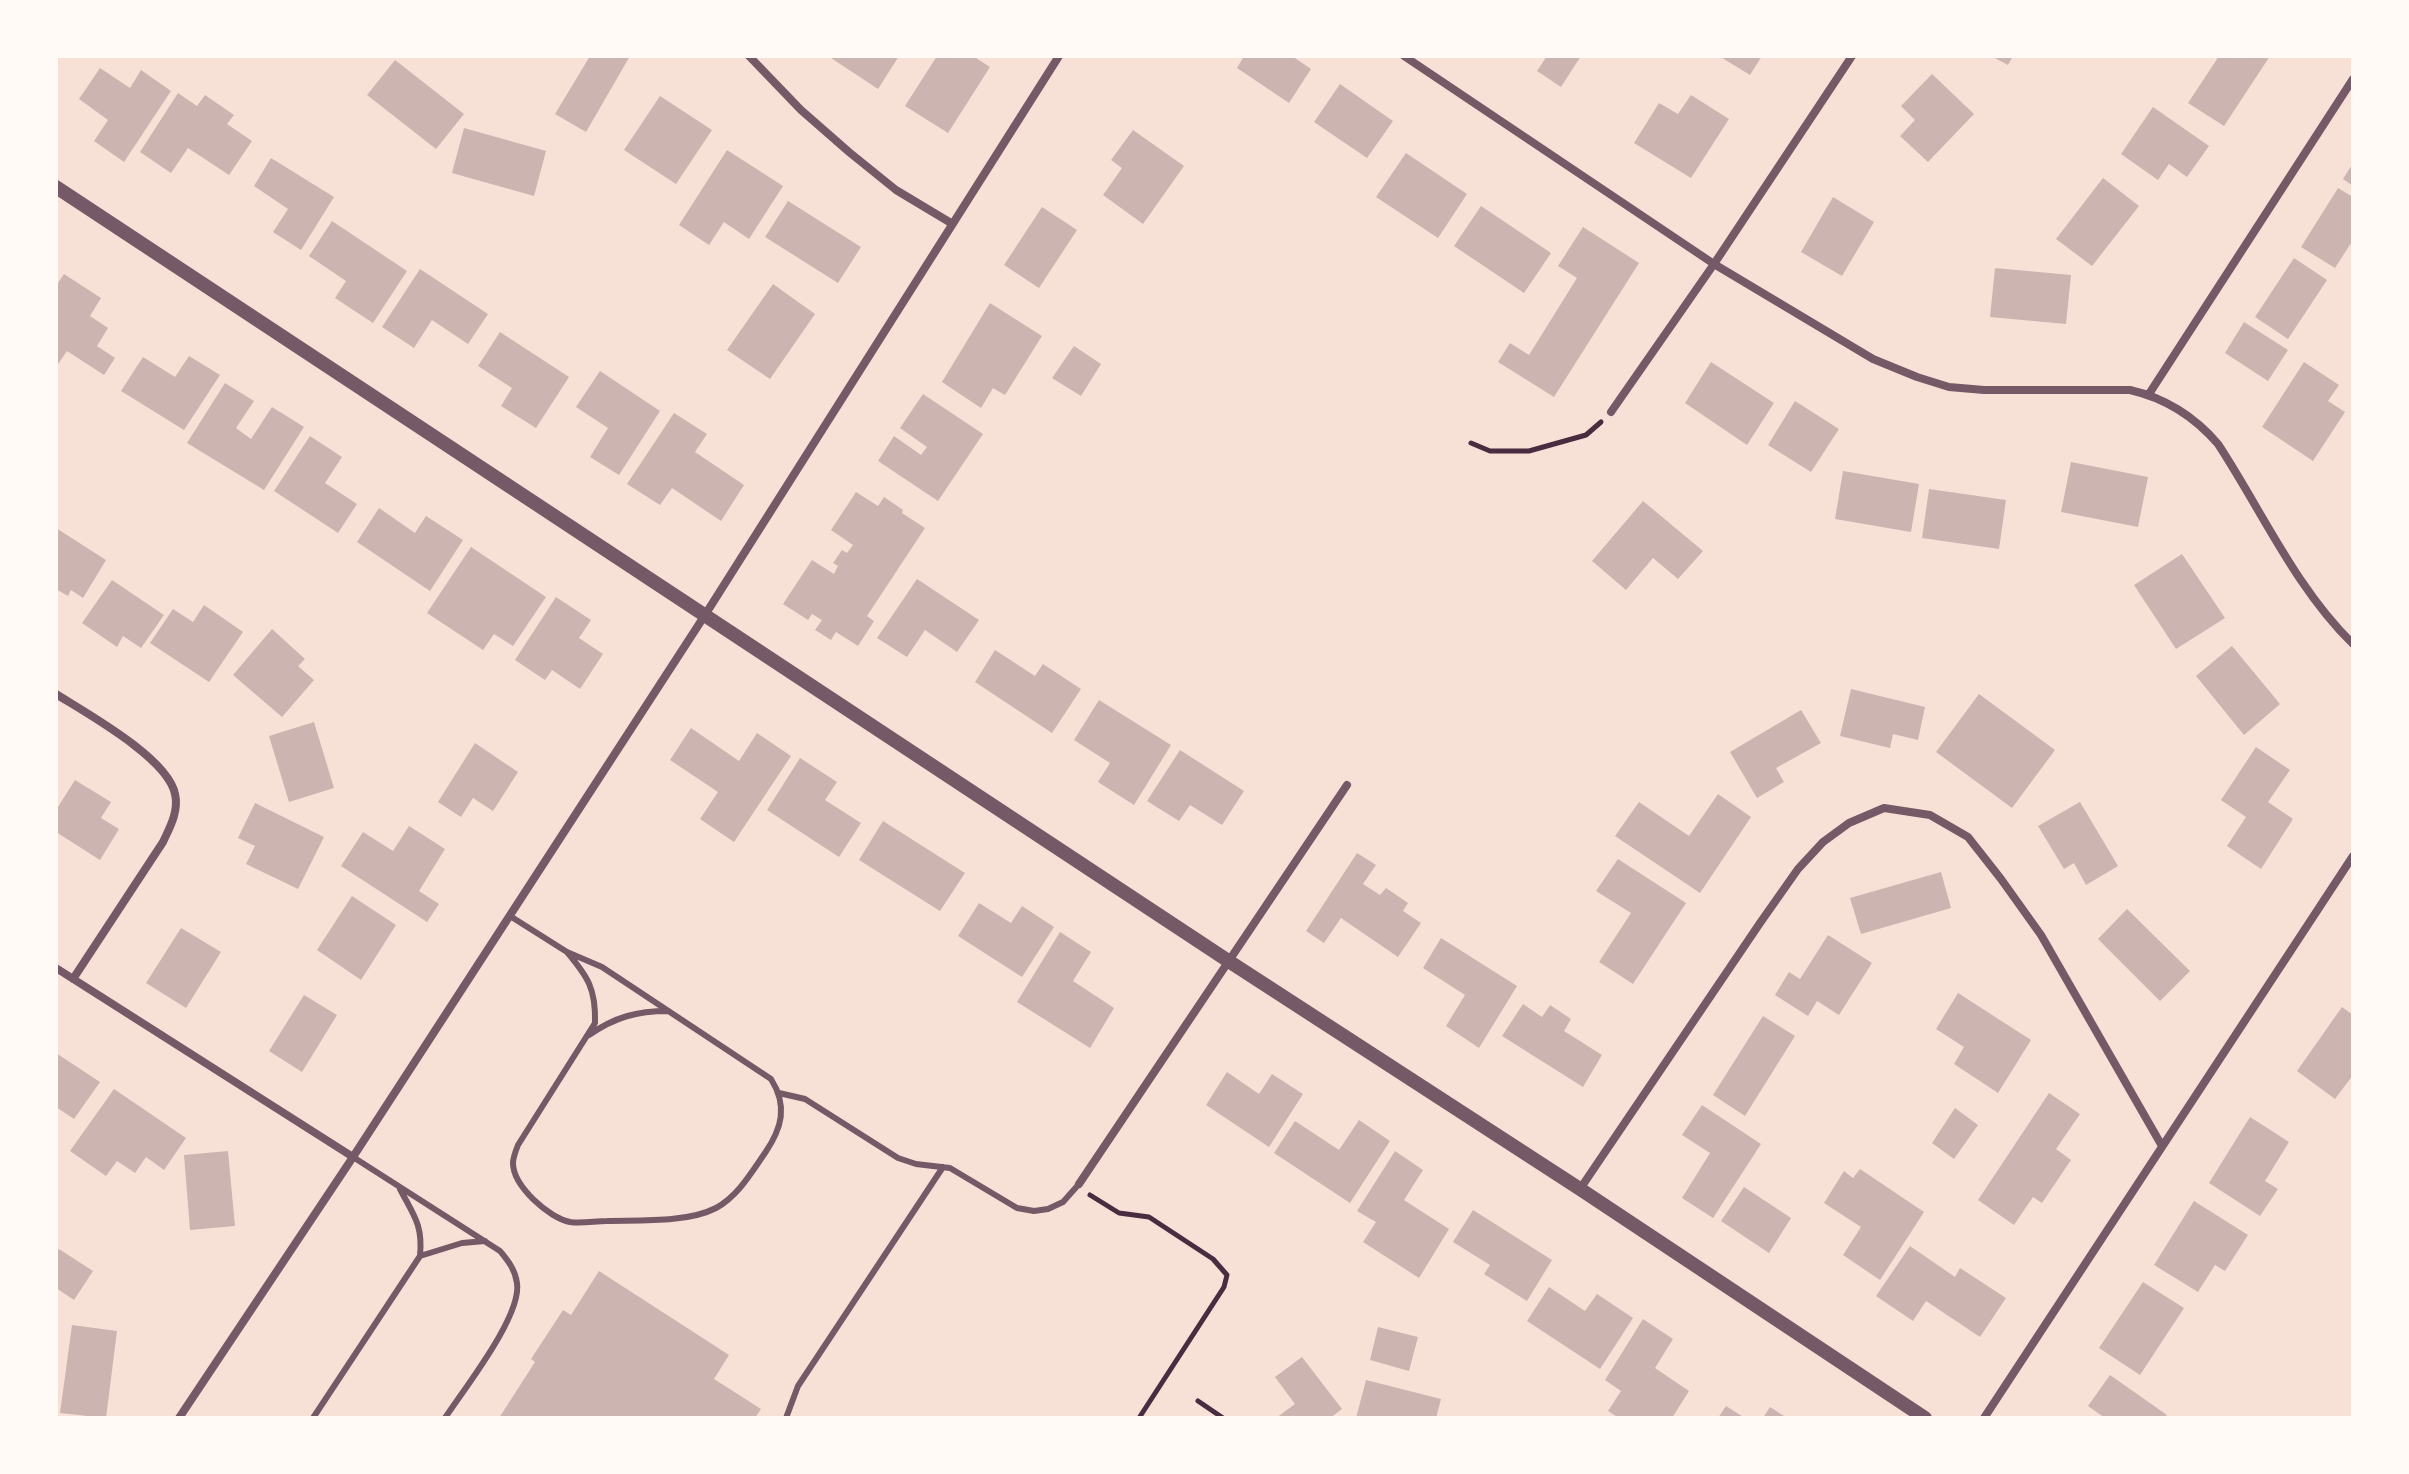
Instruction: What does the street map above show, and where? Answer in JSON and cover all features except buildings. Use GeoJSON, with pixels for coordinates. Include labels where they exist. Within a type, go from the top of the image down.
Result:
{"type":"FeatureCollection","features":[{"type":"Feature","properties":{"kind":"street"},"geometry":{"type":"LineString","coordinates":[[749,56],[801,110],[849,152],[896,190],[951,223]]}},
{"type":"Feature","properties":{"kind":"street"},"geometry":{"type":"LineString","coordinates":[[179,1418],[353,1157],[705,615],[1059,56]]}},
{"type":"Feature","properties":{"kind":"street"},"geometry":{"type":"LineString","coordinates":[[1404,56],[1416,60],[1714,264],[1873,359],[1949,387],[1984,390],[2110,389],[2149,394],[2193,419],[2218,444],[2301,581],[2353,644]]}},
{"type":"Feature","properties":{"kind":"street"},"geometry":{"type":"LineString","coordinates":[[1611,412],[1852,56]]}},
{"type":"Feature","properties":{"kind":"street"},"geometry":{"type":"LineString","coordinates":[[2149,394],[2353,79]]}},
{"type":"Feature","properties":{"kind":"street"},"geometry":{"type":"LineString","coordinates":[[56,187],[1925,1418]]}},
{"type":"Feature","properties":{"kind":"street"},"geometry":{"type":"LineString","coordinates":[[56,694],[127,740],[154,762],[172,783],[176,799],[175,812],[163,842],[73,979]]}},
{"type":"Feature","properties":{"kind":"street"},"geometry":{"type":"LineString","coordinates":[[1078,1186],[1347,785]]}},
{"type":"Feature","properties":{"kind":"street"},"geometry":{"type":"LineString","coordinates":[[1580,1189],[1798,869],[1823,842],[1849,823],[1884,808],[1930,815],[1968,837],[2041,935],[2162,1146]]}},
{"type":"Feature","properties":{"kind":"street"},"geometry":{"type":"LineString","coordinates":[[1984,1418],[2353,856]]}},
{"type":"Feature","properties":{"kind":"street"},"geometry":{"type":"LineString","coordinates":[[56,968],[353,1157]]}},
{"type":"Feature","properties":{"kind":"lane"},"geometry":{"type":"LineString","coordinates":[[510,916],[567,952],[602,967],[771,1079],[779,1093],[782,1109],[779,1126],[748,1177],[732,1196],[715,1208],[695,1215],[662,1219],[567,1222],[543,1208],[516,1178],[513,1163],[518,1145],[595,1023],[595,1006],[587,976],[567,952]]}},
{"type":"Feature","properties":{"kind":"lane"},"geometry":{"type":"LineString","coordinates":[[587,1037],[608,1022],[627,1014],[668,1011]]}},
{"type":"Feature","properties":{"kind":"lane"},"geometry":{"type":"LineString","coordinates":[[779,1093],[805,1099],[898,1158],[916,1164],[950,1168],[1017,1208],[1034,1211],[1048,1209],[1063,1202],[1078,1186]]}},
{"type":"Feature","properties":{"kind":"lane"},"geometry":{"type":"LineString","coordinates":[[353,1157],[500,1251],[512,1266],[518,1284],[509,1321],[445,1418]]}},
{"type":"Feature","properties":{"kind":"lane"},"geometry":{"type":"LineString","coordinates":[[786,1418],[798,1386],[943,1167]]}},
{"type":"Feature","properties":{"kind":"lane"},"geometry":{"type":"LineString","coordinates":[[313,1418],[420,1256],[422,1237],[417,1220],[398,1185]]}},
{"type":"Feature","properties":{"kind":"lane"},"geometry":{"type":"LineString","coordinates":[[420,1256],[462,1243],[485,1241]]}},
{"type":"Feature","properties":{"kind":"path"},"geometry":{"type":"LineString","coordinates":[[1471,443],[1490,451],[1529,451],[1586,435],[1611,412]]}},
{"type":"Feature","properties":{"kind":"path"},"geometry":{"type":"LineString","coordinates":[[1078,1186],[1119,1213],[1149,1217],[1213,1259],[1227,1275],[1224,1287],[1139,1418]]}},
{"type":"Feature","properties":{"kind":"path"},"geometry":{"type":"LineString","coordinates":[[1198,1401],[1223,1418]]}}]}
